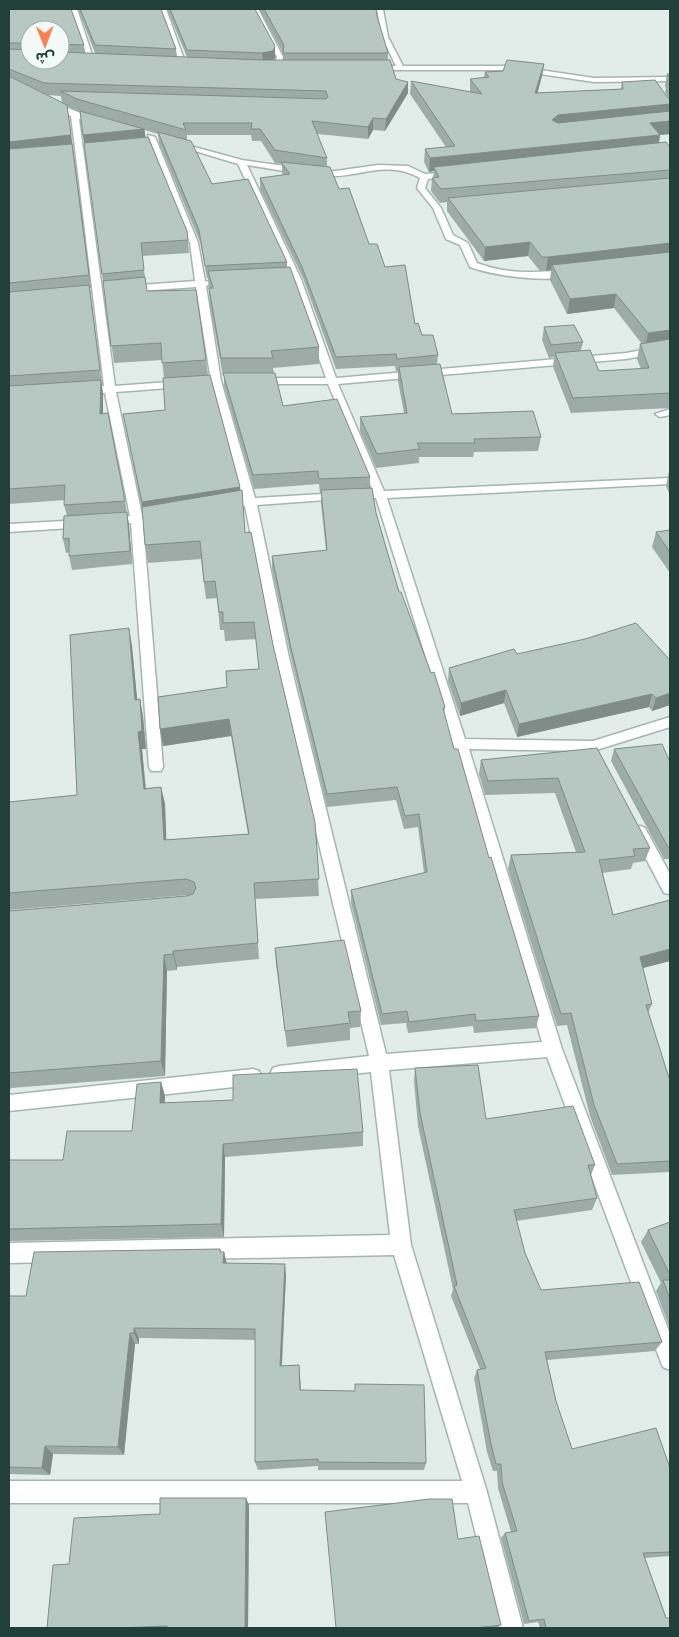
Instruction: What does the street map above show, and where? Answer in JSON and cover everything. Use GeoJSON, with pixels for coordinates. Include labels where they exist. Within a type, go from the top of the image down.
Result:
{"type":"FeatureCollection","features":[{"type":"Feature","properties":{"kind":"street"},"geometry":{"type":"LineString","coordinates":[[74,9],[88,60],[102,61]]}},
{"type":"Feature","properties":{"kind":"street"},"geometry":{"type":"LineString","coordinates":[[163,9],[184,64]]}},
{"type":"Feature","properties":{"kind":"street"},"geometry":{"type":"LineString","coordinates":[[255,9],[280,57],[278,65],[263,68]]}},
{"type":"Feature","properties":{"kind":"street"},"geometry":{"type":"LineString","coordinates":[[380,9],[385,38],[400,67]]}},
{"type":"Feature","properties":{"kind":"street"},"geometry":{"type":"LineString","coordinates":[[175,64],[194,65]]}},
{"type":"Feature","properties":{"kind":"street"},"geometry":{"type":"LineString","coordinates":[[253,68],[282,68]]}},
{"type":"Feature","properties":{"kind":"street"},"geometry":{"type":"LineString","coordinates":[[361,68],[513,68],[594,80],[653,83],[670,78]]}},
{"type":"Feature","properties":{"kind":"street"},"geometry":{"type":"LineString","coordinates":[[61,100],[41,99],[75,115],[113,126]]}},
{"type":"Feature","properties":{"kind":"street"},"geometry":{"type":"LineString","coordinates":[[75,115],[101,291],[110,390],[137,520],[156,767]]}},
{"type":"Feature","properties":{"kind":"street"},"geometry":{"type":"LineString","coordinates":[[462,173],[424,176],[408,168],[378,167],[328,174],[241,162],[153,140],[194,243],[211,382],[250,502],[283,662],[379,1063],[401,1245],[476,1492],[511,1628]]}},
{"type":"Feature","properties":{"kind":"street"},"geometry":{"type":"LineString","coordinates":[[241,162],[380,494],[460,744],[553,1049],[670,1360]]}},
{"type":"Feature","properties":{"kind":"street"},"geometry":{"type":"LineString","coordinates":[[424,176],[421,188],[437,208],[449,237],[464,242],[473,265],[493,274],[538,276],[582,270]]}},
{"type":"Feature","properties":{"kind":"street"},"geometry":{"type":"LineString","coordinates":[[437,208],[447,208]]}},
{"type":"Feature","properties":{"kind":"street"},"geometry":{"type":"LineString","coordinates":[[101,291],[219,282]]}},
{"type":"Feature","properties":{"kind":"street"},"geometry":{"type":"LineString","coordinates":[[245,381],[332,381],[626,356],[670,348]]}},
{"type":"Feature","properties":{"kind":"street"},"geometry":{"type":"LineString","coordinates":[[73,392],[211,382]]}},
{"type":"Feature","properties":{"kind":"street"},"geometry":{"type":"LineString","coordinates":[[231,505],[250,502],[380,494],[670,481]]}},
{"type":"Feature","properties":{"kind":"street"},"geometry":{"type":"LineString","coordinates":[[9,528],[137,520],[174,514]]}},
{"type":"Feature","properties":{"kind":"street"},"geometry":{"type":"LineString","coordinates":[[460,744],[593,746],[670,722]]}},
{"type":"Feature","properties":{"kind":"street"},"geometry":{"type":"LineString","coordinates":[[593,746],[602,763]]}},
{"type":"Feature","properties":{"kind":"street"},"geometry":{"type":"LineString","coordinates":[[634,821],[670,888]]}},
{"type":"Feature","properties":{"kind":"street"},"geometry":{"type":"LineString","coordinates":[[9,1103],[379,1063],[553,1049]]}},
{"type":"Feature","properties":{"kind":"street"},"geometry":{"type":"LineString","coordinates":[[9,1252],[401,1245]]}},
{"type":"Feature","properties":{"kind":"street"},"geometry":{"type":"LineString","coordinates":[[9,1492],[476,1492]]}},
{"type":"Feature","properties":{"kind":"building"},"geometry":{"type":"Polygon","coordinates":[[[9,9],[71,9],[84,45],[70,44],[70,20],[20,20],[20,43],[9,43],[9,9]]]}},
{"type":"Feature","properties":{"kind":"building"},"geometry":{"type":"Polygon","coordinates":[[[80,9],[161,9],[176,49],[95,45],[80,9]]]}},
{"type":"Feature","properties":{"kind":"building"},"geometry":{"type":"Polygon","coordinates":[[[170,9],[255,9],[275,46],[273,51],[262,53],[187,50],[170,9]]]}},
{"type":"Feature","properties":{"kind":"building"},"geometry":{"type":"Polygon","coordinates":[[[264,9],[376,9],[388,53],[283,53],[284,45],[264,9]]]}},
{"type":"Feature","properties":{"kind":"building"},"geometry":{"type":"Polygon","coordinates":[[[9,49],[20,50],[20,70],[70,70],[70,52],[262,60],[390,60],[396,79],[408,82],[386,119],[373,118],[368,127],[312,121],[327,158],[275,150],[260,129],[251,129],[252,123],[183,123],[186,130],[77,99],[60,91],[326,99],[328,97],[326,91],[44,83],[9,69],[9,49]]]}},
{"type":"Feature","properties":{"kind":"building"},"geometry":{"type":"Polygon","coordinates":[[[507,60],[544,64],[535,93],[623,89],[622,82],[655,80],[670,99],[670,104],[558,115],[552,120],[558,123],[670,111],[670,121],[650,123],[660,135],[430,158],[425,149],[455,146],[411,81],[482,94],[470,79],[489,77],[485,72],[503,71],[507,60]]]}},
{"type":"Feature","properties":{"kind":"building"},"geometry":{"type":"Polygon","coordinates":[[[9,76],[67,105],[71,135],[9,142],[9,76]]]}},
{"type":"Feature","properties":{"kind":"building"},"geometry":{"type":"Polygon","coordinates":[[[80,111],[144,129],[83,135],[80,111]]]}},
{"type":"Feature","properties":{"kind":"building"},"geometry":{"type":"Polygon","coordinates":[[[158,132],[191,141],[212,184],[248,179],[287,262],[205,266],[199,230],[158,132]]]}},
{"type":"Feature","properties":{"kind":"building"},"geometry":{"type":"Polygon","coordinates":[[[148,137],[187,231],[188,240],[141,243],[144,270],[102,274],[84,143],[148,137]]]}},
{"type":"Feature","properties":{"kind":"building"},"geometry":{"type":"Polygon","coordinates":[[[666,142],[670,147],[670,170],[441,189],[432,178],[439,177],[434,167],[666,142]]]}},
{"type":"Feature","properties":{"kind":"building"},"geometry":{"type":"Polygon","coordinates":[[[72,144],[89,275],[9,283],[9,149],[72,144]]]}},
{"type":"Feature","properties":{"kind":"building"},"geometry":{"type":"Polygon","coordinates":[[[281,162],[330,167],[339,189],[349,188],[369,244],[377,244],[385,267],[405,265],[415,324],[418,323],[422,335],[433,335],[438,355],[397,359],[396,354],[336,357],[302,267],[260,178],[290,174],[281,162]]]}},
{"type":"Feature","properties":{"kind":"building"},"geometry":{"type":"Polygon","coordinates":[[[670,178],[670,243],[548,257],[542,257],[530,242],[485,247],[448,198],[670,178]]]}},
{"type":"Feature","properties":{"kind":"building"},"geometry":{"type":"Polygon","coordinates":[[[670,252],[670,330],[648,333],[616,294],[570,299],[552,265],[670,252]]]}},
{"type":"Feature","properties":{"kind":"building"},"geometry":{"type":"Polygon","coordinates":[[[290,267],[319,347],[271,351],[273,358],[221,358],[209,288],[213,288],[208,271],[290,267]]]}},
{"type":"Feature","properties":{"kind":"building"},"geometry":{"type":"Polygon","coordinates":[[[145,277],[147,291],[196,290],[206,360],[162,363],[161,343],[111,346],[103,281],[145,277]]]}},
{"type":"Feature","properties":{"kind":"building"},"geometry":{"type":"Polygon","coordinates":[[[89,285],[100,370],[9,376],[9,292],[89,285]]]}},
{"type":"Feature","properties":{"kind":"building"},"geometry":{"type":"Polygon","coordinates":[[[574,325],[583,342],[551,345],[544,327],[574,325]]]}},
{"type":"Feature","properties":{"kind":"building"},"geometry":{"type":"Polygon","coordinates":[[[670,339],[670,393],[573,398],[555,353],[590,350],[599,371],[649,368],[640,344],[670,339]]]}},
{"type":"Feature","properties":{"kind":"building"},"geometry":{"type":"Polygon","coordinates":[[[440,364],[452,414],[533,411],[541,437],[474,439],[475,443],[417,443],[420,449],[377,454],[360,417],[407,413],[399,367],[440,364]]]}},
{"type":"Feature","properties":{"kind":"building"},"geometry":{"type":"Polygon","coordinates":[[[223,373],[275,373],[283,406],[337,399],[370,477],[319,479],[318,471],[253,475],[223,373]]]}},
{"type":"Feature","properties":{"kind":"building"},"geometry":{"type":"Polygon","coordinates":[[[210,375],[240,487],[142,502],[123,414],[165,410],[163,378],[210,375]]]}},
{"type":"Feature","properties":{"kind":"building"},"geometry":{"type":"Polygon","coordinates":[[[101,380],[100,414],[108,413],[125,501],[64,505],[65,485],[9,489],[9,386],[101,380]]]}},
{"type":"Feature","properties":{"kind":"building"},"geometry":{"type":"Polygon","coordinates":[[[372,488],[376,513],[399,592],[401,592],[431,673],[434,672],[445,707],[443,708],[454,749],[458,749],[489,858],[491,857],[539,1016],[476,1021],[475,1014],[409,1022],[407,1011],[382,1014],[351,890],[427,872],[419,814],[405,816],[397,787],[327,794],[291,648],[272,556],[327,550],[321,490],[372,488]]]}},
{"type":"Feature","properties":{"kind":"building"},"geometry":{"type":"Polygon","coordinates":[[[242,490],[245,533],[251,532],[273,645],[315,822],[319,879],[254,883],[258,943],[173,951],[173,954],[164,955],[161,1061],[9,1073],[9,911],[186,896],[193,894],[196,888],[194,882],[186,879],[9,893],[9,802],[77,795],[70,635],[129,628],[135,700],[140,699],[142,731],[138,732],[144,789],[161,787],[164,840],[249,834],[229,719],[160,729],[158,697],[227,687],[226,671],[259,669],[254,622],[223,623],[223,612],[219,612],[215,581],[204,582],[200,541],[145,545],[142,507],[242,490]]]}},
{"type":"Feature","properties":{"kind":"building"},"geometry":{"type":"Polygon","coordinates":[[[127,512],[130,551],[69,556],[69,538],[63,539],[64,516],[127,512]]]}},
{"type":"Feature","properties":{"kind":"building"},"geometry":{"type":"Polygon","coordinates":[[[670,530],[670,552],[656,532],[670,530]]]}},
{"type":"Feature","properties":{"kind":"building"},"geometry":{"type":"Polygon","coordinates":[[[636,623],[670,660],[670,693],[656,698],[652,694],[519,724],[506,690],[461,703],[449,668],[514,649],[517,654],[585,639],[636,623]]]}},
{"type":"Feature","properties":{"kind":"building"},"geometry":{"type":"Polygon","coordinates":[[[662,744],[670,762],[670,847],[668,847],[614,749],[662,744]]]}},
{"type":"Feature","properties":{"kind":"building"},"geometry":{"type":"Polygon","coordinates":[[[597,748],[650,848],[633,849],[635,856],[599,860],[613,915],[670,900],[670,949],[640,957],[652,1004],[646,1005],[670,1081],[670,1161],[617,1164],[594,1105],[571,1013],[561,1014],[511,855],[585,852],[558,778],[488,781],[481,760],[597,748]]]}},
{"type":"Feature","properties":{"kind":"building"},"geometry":{"type":"Polygon","coordinates":[[[344,940],[361,1011],[348,1012],[350,1023],[285,1031],[275,948],[344,940]]]}},
{"type":"Feature","properties":{"kind":"building"},"geometry":{"type":"Polygon","coordinates":[[[478,1065],[486,1119],[573,1106],[595,1165],[588,1165],[597,1198],[514,1210],[525,1253],[541,1290],[639,1282],[662,1342],[545,1352],[556,1401],[572,1449],[656,1428],[670,1468],[670,1552],[643,1553],[666,1618],[670,1618],[670,1628],[546,1628],[544,1619],[529,1621],[505,1533],[517,1531],[502,1482],[501,1464],[496,1464],[491,1444],[477,1370],[486,1368],[454,1286],[457,1285],[420,1113],[415,1068],[478,1065]]]}},
{"type":"Feature","properties":{"kind":"building"},"geometry":{"type":"Polygon","coordinates":[[[357,1069],[363,1132],[223,1144],[221,1224],[9,1229],[9,1160],[63,1160],[67,1131],[132,1131],[137,1084],[161,1082],[160,1103],[233,1100],[233,1075],[357,1069]]]}},
{"type":"Feature","properties":{"kind":"building"},"geometry":{"type":"Polygon","coordinates":[[[670,1222],[670,1275],[648,1230],[670,1222]]]}},
{"type":"Feature","properties":{"kind":"building"},"geometry":{"type":"Polygon","coordinates":[[[220,1249],[220,1252],[224,1252],[223,1263],[285,1264],[280,1366],[299,1365],[300,1390],[355,1391],[355,1384],[424,1385],[426,1463],[318,1462],[318,1459],[255,1462],[255,1329],[134,1328],[134,1333],[130,1333],[118,1447],[45,1446],[42,1468],[9,1467],[9,1296],[26,1296],[34,1252],[220,1249]]]}},
{"type":"Feature","properties":{"kind":"building"},"geometry":{"type":"Polygon","coordinates":[[[663,1280],[670,1280],[670,1299],[663,1280]]]}},
{"type":"Feature","properties":{"kind":"building"},"geometry":{"type":"Polygon","coordinates":[[[160,1498],[246,1498],[245,1628],[167,1628],[167,1626],[47,1628],[53,1565],[69,1564],[74,1518],[160,1514],[160,1498]]]}},
{"type":"Feature","properties":{"kind":"building"},"geometry":{"type":"Polygon","coordinates":[[[429,1499],[452,1499],[458,1539],[479,1536],[501,1625],[476,1628],[336,1628],[325,1512],[429,1499]]]}}]}
